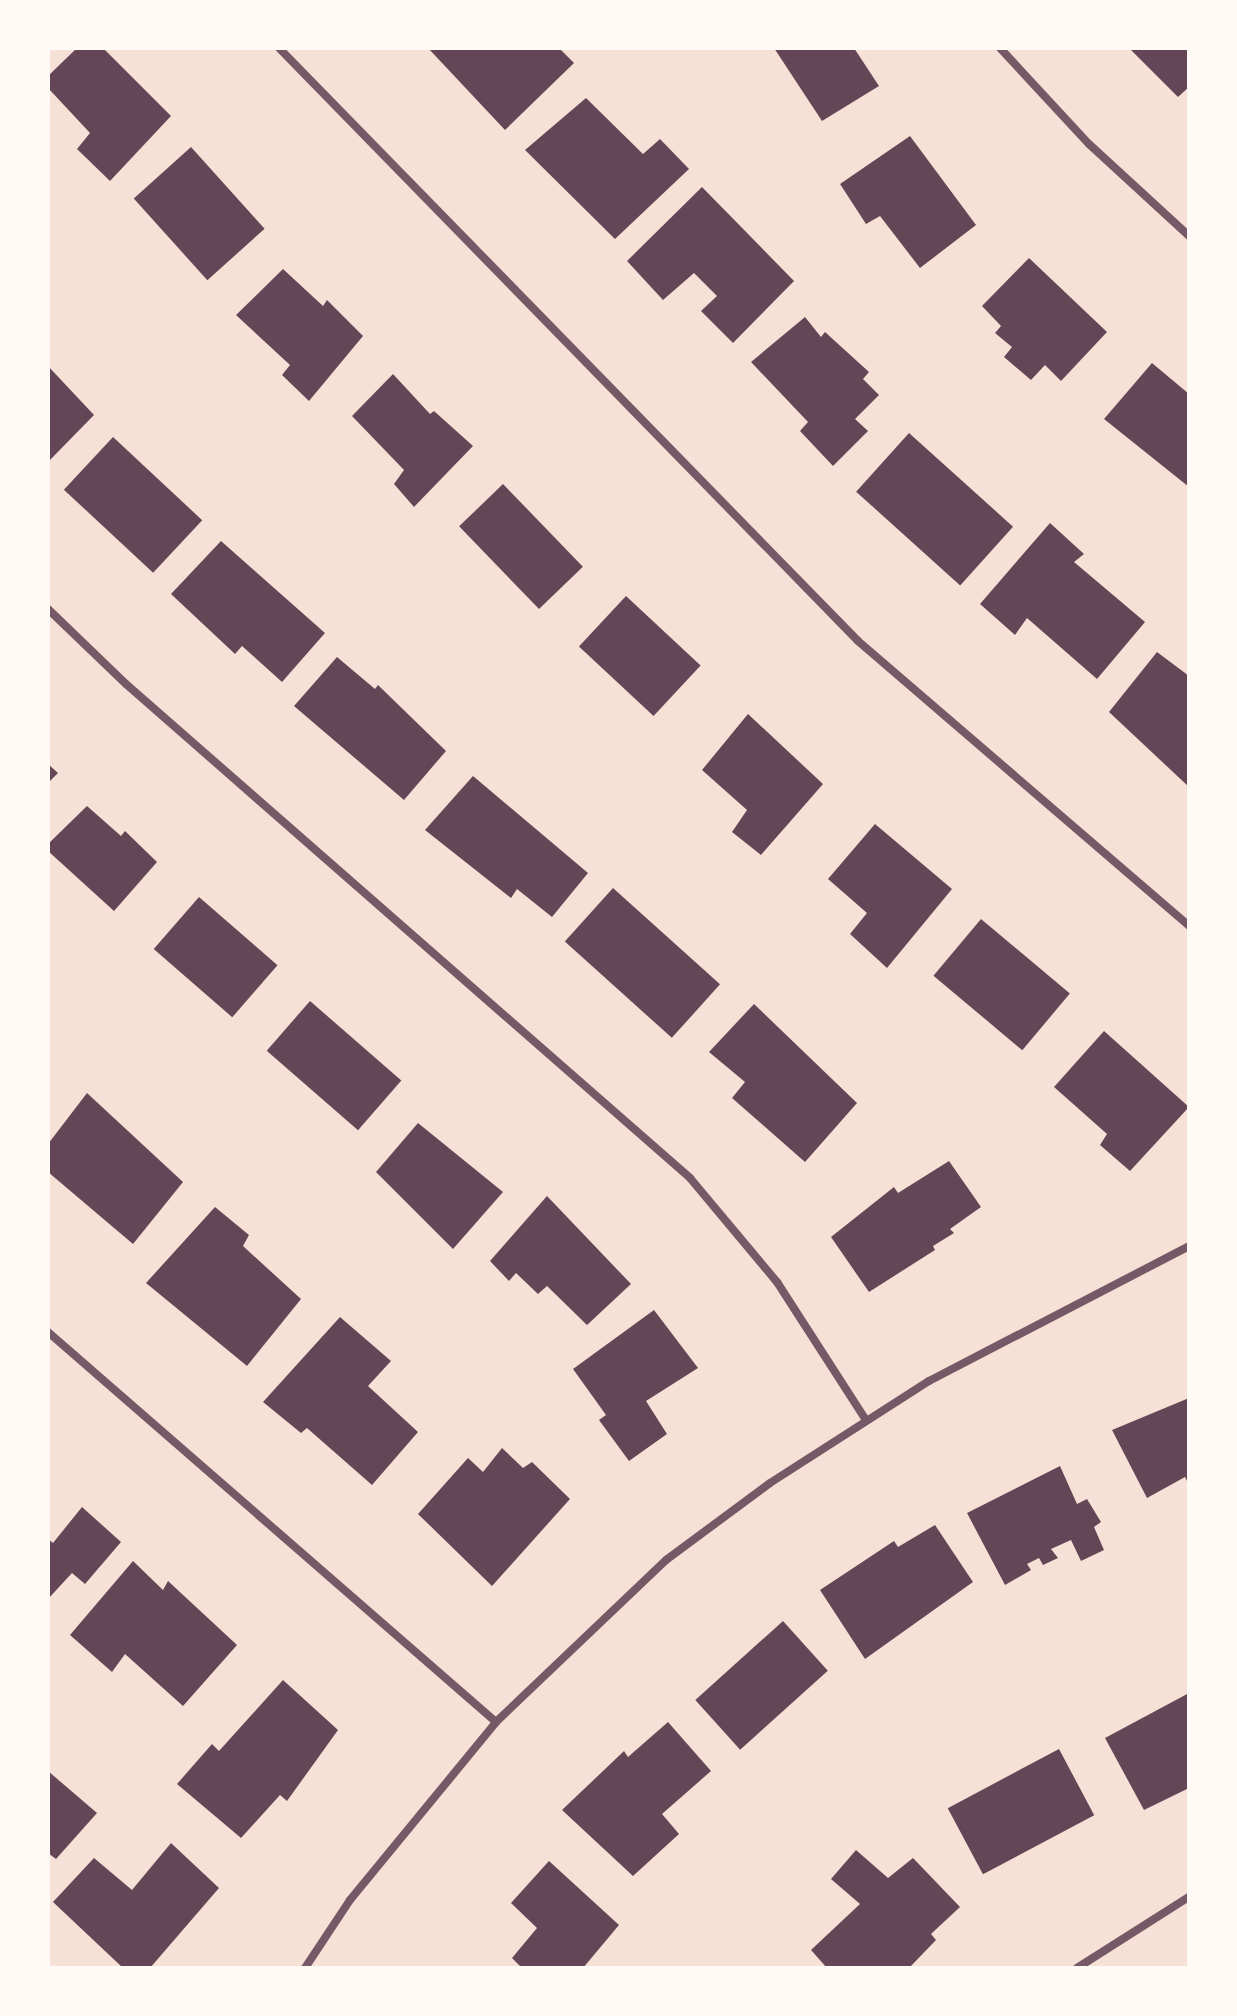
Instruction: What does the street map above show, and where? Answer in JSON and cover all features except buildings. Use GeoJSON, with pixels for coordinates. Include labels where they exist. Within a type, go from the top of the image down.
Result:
{"type":"FeatureCollection","features":[{"type":"Feature","properties":{"kind":"street"},"geometry":{"type":"LineString","coordinates":[[279,48],[858,641],[1189,926]]}},
{"type":"Feature","properties":{"kind":"street"},"geometry":{"type":"LineString","coordinates":[[1000,48],[1089,144],[1189,236]]}},
{"type":"Feature","properties":{"kind":"street"},"geometry":{"type":"LineString","coordinates":[[48,609],[126,684],[690,1178],[777,1282],[866,1420]]}},
{"type":"Feature","properties":{"kind":"street"},"geometry":{"type":"LineString","coordinates":[[305,1968],[350,1900],[496,1722],[666,1560],[866,1420],[929,1381],[1189,1246]]}},
{"type":"Feature","properties":{"kind":"street"},"geometry":{"type":"LineString","coordinates":[[48,1332],[496,1722]]}},
{"type":"Feature","properties":{"kind":"street"},"geometry":{"type":"LineString","coordinates":[[1077,1968],[1189,1897]]}}]}
